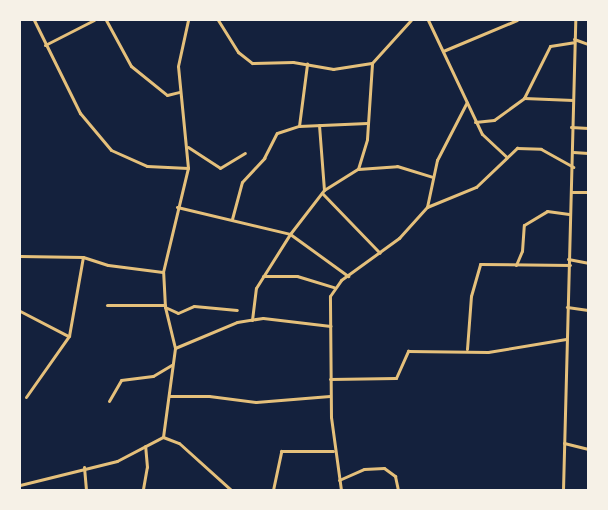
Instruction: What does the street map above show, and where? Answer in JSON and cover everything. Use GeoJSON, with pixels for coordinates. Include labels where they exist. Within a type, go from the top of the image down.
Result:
{"type":"FeatureCollection","features":[{"type":"Feature","properties":{"kind":"street"},"geometry":{"type":"LineString","coordinates":[[34,20],[80,113],[111,150],[147,166],[188,168]]}},
{"type":"Feature","properties":{"kind":"street"},"geometry":{"type":"LineString","coordinates":[[45,45],[94,20]]}},
{"type":"Feature","properties":{"kind":"street"},"geometry":{"type":"LineString","coordinates":[[106,20],[131,66],[167,96],[179,92]]}},
{"type":"Feature","properties":{"kind":"street"},"geometry":{"type":"LineString","coordinates":[[163,437],[176,348],[165,306],[163,272],[188,168],[179,92],[178,57],[188,20]]}},
{"type":"Feature","properties":{"kind":"street"},"geometry":{"type":"LineString","coordinates":[[218,20],[249,62],[307,64],[333,69],[372,63]]}},
{"type":"Feature","properties":{"kind":"street"},"geometry":{"type":"LineString","coordinates":[[358,169],[368,123],[372,63],[411,20]]}},
{"type":"Feature","properties":{"kind":"street"},"geometry":{"type":"LineString","coordinates":[[428,20],[476,123],[487,141],[506,156]]}},
{"type":"Feature","properties":{"kind":"street"},"geometry":{"type":"LineString","coordinates":[[443,51],[517,20]]}},
{"type":"Feature","properties":{"kind":"street"},"geometry":{"type":"LineString","coordinates":[[563,490],[575,20]]}},
{"type":"Feature","properties":{"kind":"street"},"geometry":{"type":"LineString","coordinates":[[476,123],[494,120],[524,98],[550,46],[574,41],[588,44]]}},
{"type":"Feature","properties":{"kind":"street"},"geometry":{"type":"LineString","coordinates":[[299,126],[307,64]]}},
{"type":"Feature","properties":{"kind":"street"},"geometry":{"type":"LineString","coordinates":[[524,98],[573,100]]}},
{"type":"Feature","properties":{"kind":"street"},"geometry":{"type":"LineString","coordinates":[[427,207],[432,177],[467,102]]}},
{"type":"Feature","properties":{"kind":"street"},"geometry":{"type":"LineString","coordinates":[[232,219],[242,182],[264,158],[272,137],[299,126],[368,123]]}},
{"type":"Feature","properties":{"kind":"street"},"geometry":{"type":"LineString","coordinates":[[319,125],[319,168],[323,192],[380,254]]}},
{"type":"Feature","properties":{"kind":"street"},"geometry":{"type":"LineString","coordinates":[[571,126],[588,128]]}},
{"type":"Feature","properties":{"kind":"street"},"geometry":{"type":"LineString","coordinates":[[187,146],[220,168],[245,153]]}},
{"type":"Feature","properties":{"kind":"street"},"geometry":{"type":"LineString","coordinates":[[341,490],[334,451],[330,396],[332,326],[330,306],[334,287],[380,254],[427,207],[476,187],[517,148],[534,147],[573,167]]}},
{"type":"Feature","properties":{"kind":"street"},"geometry":{"type":"LineString","coordinates":[[573,152],[588,153]]}},
{"type":"Feature","properties":{"kind":"street"},"geometry":{"type":"LineString","coordinates":[[252,320],[252,300],[263,276],[290,234],[323,192],[358,169],[397,166],[432,177]]}},
{"type":"Feature","properties":{"kind":"street"},"geometry":{"type":"LineString","coordinates":[[572,192],[588,192]]}},
{"type":"Feature","properties":{"kind":"street"},"geometry":{"type":"LineString","coordinates":[[177,207],[290,234],[348,276]]}},
{"type":"Feature","properties":{"kind":"street"},"geometry":{"type":"LineString","coordinates":[[516,266],[522,251],[524,225],[547,211],[569,214]]}},
{"type":"Feature","properties":{"kind":"street"},"geometry":{"type":"LineString","coordinates":[[20,256],[83,257],[108,265],[163,272]]}},
{"type":"Feature","properties":{"kind":"street"},"geometry":{"type":"LineString","coordinates":[[26,397],[69,336],[83,257]]}},
{"type":"Feature","properties":{"kind":"street"},"geometry":{"type":"LineString","coordinates":[[568,259],[588,262]]}},
{"type":"Feature","properties":{"kind":"street"},"geometry":{"type":"LineString","coordinates":[[467,349],[478,266],[486,263],[516,266],[570,265]]}},
{"type":"Feature","properties":{"kind":"street"},"geometry":{"type":"LineString","coordinates":[[263,276],[297,276],[334,287]]}},
{"type":"Feature","properties":{"kind":"street"},"geometry":{"type":"LineString","coordinates":[[107,305],[165,306],[178,313],[194,306],[237,310]]}},
{"type":"Feature","properties":{"kind":"street"},"geometry":{"type":"LineString","coordinates":[[567,307],[588,310]]}},
{"type":"Feature","properties":{"kind":"street"},"geometry":{"type":"LineString","coordinates":[[20,311],[69,336]]}},
{"type":"Feature","properties":{"kind":"street"},"geometry":{"type":"LineString","coordinates":[[176,348],[252,320],[275,317],[313,326],[332,326]]}},
{"type":"Feature","properties":{"kind":"street"},"geometry":{"type":"LineString","coordinates":[[330,379],[396,378],[400,375],[403,355],[408,351],[502,350],[566,339]]}},
{"type":"Feature","properties":{"kind":"street"},"geometry":{"type":"LineString","coordinates":[[108,401],[121,380],[153,376],[172,364]]}},
{"type":"Feature","properties":{"kind":"street"},"geometry":{"type":"LineString","coordinates":[[170,396],[209,396],[256,402],[330,396]]}},
{"type":"Feature","properties":{"kind":"street"},"geometry":{"type":"LineString","coordinates":[[20,485],[84,467],[117,461],[163,437],[179,443],[231,490]]}},
{"type":"Feature","properties":{"kind":"street"},"geometry":{"type":"LineString","coordinates":[[564,443],[588,448]]}},
{"type":"Feature","properties":{"kind":"street"},"geometry":{"type":"LineString","coordinates":[[143,489],[147,467],[145,446]]}},
{"type":"Feature","properties":{"kind":"street"},"geometry":{"type":"LineString","coordinates":[[273,490],[281,451],[334,451]]}},
{"type":"Feature","properties":{"kind":"street"},"geometry":{"type":"LineString","coordinates":[[84,467],[86,490]]}},
{"type":"Feature","properties":{"kind":"street"},"geometry":{"type":"LineString","coordinates":[[339,480],[364,469],[384,468],[395,476],[398,490]]}},
{"type":"Feature","properties":{"kind":"street"},"geometry":{"type":"LineString","coordinates":[[221,490],[222,483]]}}]}
